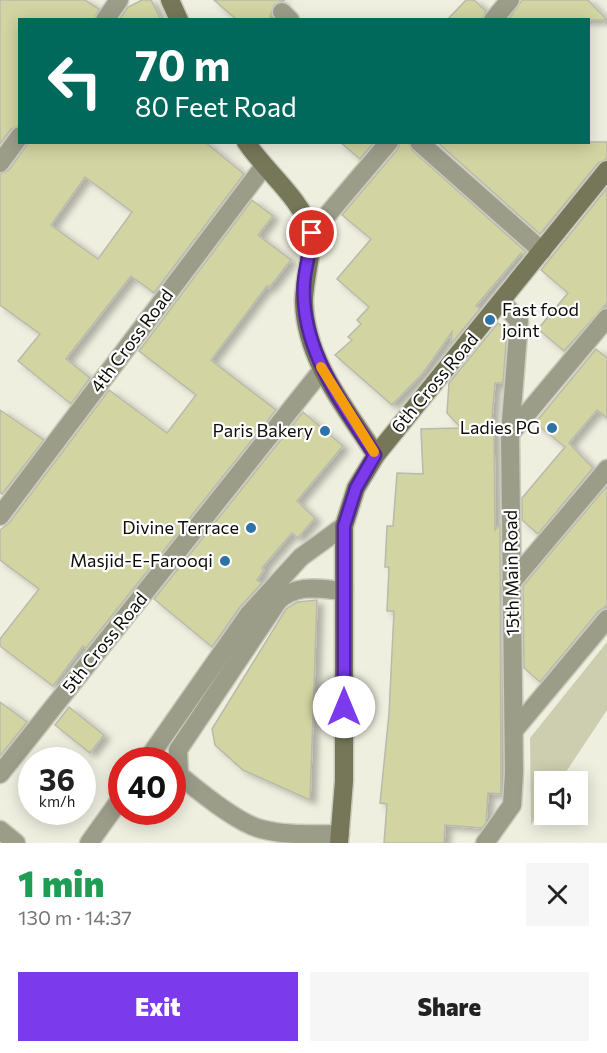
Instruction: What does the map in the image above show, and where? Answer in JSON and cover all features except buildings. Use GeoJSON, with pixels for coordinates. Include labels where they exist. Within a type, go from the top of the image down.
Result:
{"type":"FeatureCollection","features":[{"type":"Feature","properties":{"kind":"street"},"geometry":{"type":"LineString","coordinates":[[106,18],[119,0]]}},
{"type":"Feature","properties":{"kind":"street"},"geometry":{"type":"LineString","coordinates":[[170,0],[178,18]]}},
{"type":"Feature","properties":{"kind":"street"},"geometry":{"type":"LineString","coordinates":[[0,163],[18,139]]}},
{"type":"Feature","properties":{"kind":"street"},"geometry":{"type":"LineString","coordinates":[[248,144],[301,208],[312,233]]}},
{"type":"Feature","properties":{"kind":"street"},"geometry":{"type":"LineString","coordinates":[[375,455],[322,370],[311,345],[304,306],[304,282],[312,233],[387,144]]}},
{"type":"Feature","properties":{"kind":"street"},"geometry":{"type":"LineString","coordinates":[[421,144],[542,251]]}},
{"type":"Feature","properties":{"kind":"street","name":"4th Cross Road"},"geometry":{"type":"LineString","coordinates":[[0,516],[264,166]]}},
{"type":"Feature","properties":{"kind":"street","name":"6th Cross Road"},"geometry":{"type":"LineString","coordinates":[[339,839],[344,781],[344,526],[356,488],[375,455],[502,302],[607,170]]}},
{"type":"Feature","properties":{"kind":"street","name":"15th Main Road"},"geometry":{"type":"LineString","coordinates":[[485,843],[512,805],[516,728],[511,583],[510,434],[519,321],[502,302]]}},
{"type":"Feature","properties":{"kind":"street"},"geometry":{"type":"LineString","coordinates":[[510,434],[607,318]]}},
{"type":"Feature","properties":{"kind":"street","name":"5th Cross Road"},"geometry":{"type":"LineString","coordinates":[[0,774],[322,370]]}},
{"type":"Feature","properties":{"kind":"street"},"geometry":{"type":"LineString","coordinates":[[511,583],[607,469]]}},
{"type":"Feature","properties":{"kind":"street"},"geometry":{"type":"LineString","coordinates":[[156,747],[249,614],[301,557],[344,526]]}},
{"type":"Feature","properties":{"kind":"street"},"geometry":{"type":"LineString","coordinates":[[339,839],[280,833],[258,828],[209,799],[179,775],[178,750],[278,601],[287,592],[305,588],[344,591]]}},
{"type":"Feature","properties":{"kind":"street"},"geometry":{"type":"LineString","coordinates":[[516,728],[607,619]]}},
{"type":"Feature","properties":{"kind":"street"},"geometry":{"type":"LineString","coordinates":[[89,843],[108,817]]}},
{"type":"Feature","properties":{"kind":"street"},"geometry":{"type":"LineString","coordinates":[[0,830],[16,843]]}},
{"type":"Feature","properties":{"kind":"green space"},"geometry":{"type":"Polygon","coordinates":[[[607,642],[607,710],[567,771],[534,771],[534,820],[531,825],[530,738],[607,642]]]}},
{"type":"Feature","properties":{"kind":"slow traffic"},"geometry":{"type":"LineString","coordinates":[[321,367],[374,452]]}},
{"type":"Feature","properties":{"kind":"place","name":"Fast food joint"},"geometry":{"type":"Point","coordinates":[490,320]}},
{"type":"Feature","properties":{"kind":"place","name":"Ladies PG"},"geometry":{"type":"Point","coordinates":[552,428]}},
{"type":"Feature","properties":{"kind":"place","name":"Paris Bakery"},"geometry":{"type":"Point","coordinates":[325,431]}},
{"type":"Feature","properties":{"kind":"place","name":"Divine Terrace"},"geometry":{"type":"Point","coordinates":[251,528]}},
{"type":"Feature","properties":{"kind":"place","name":"Masjid-E-Farooqi"},"geometry":{"type":"Point","coordinates":[225,561]}},
{"type":"Feature","properties":{"kind":"route"},"geometry":{"type":"LineString","coordinates":[[312,233],[304,282],[304,306],[311,345],[322,370],[375,455],[356,488],[344,526],[344,707]]}}]}
